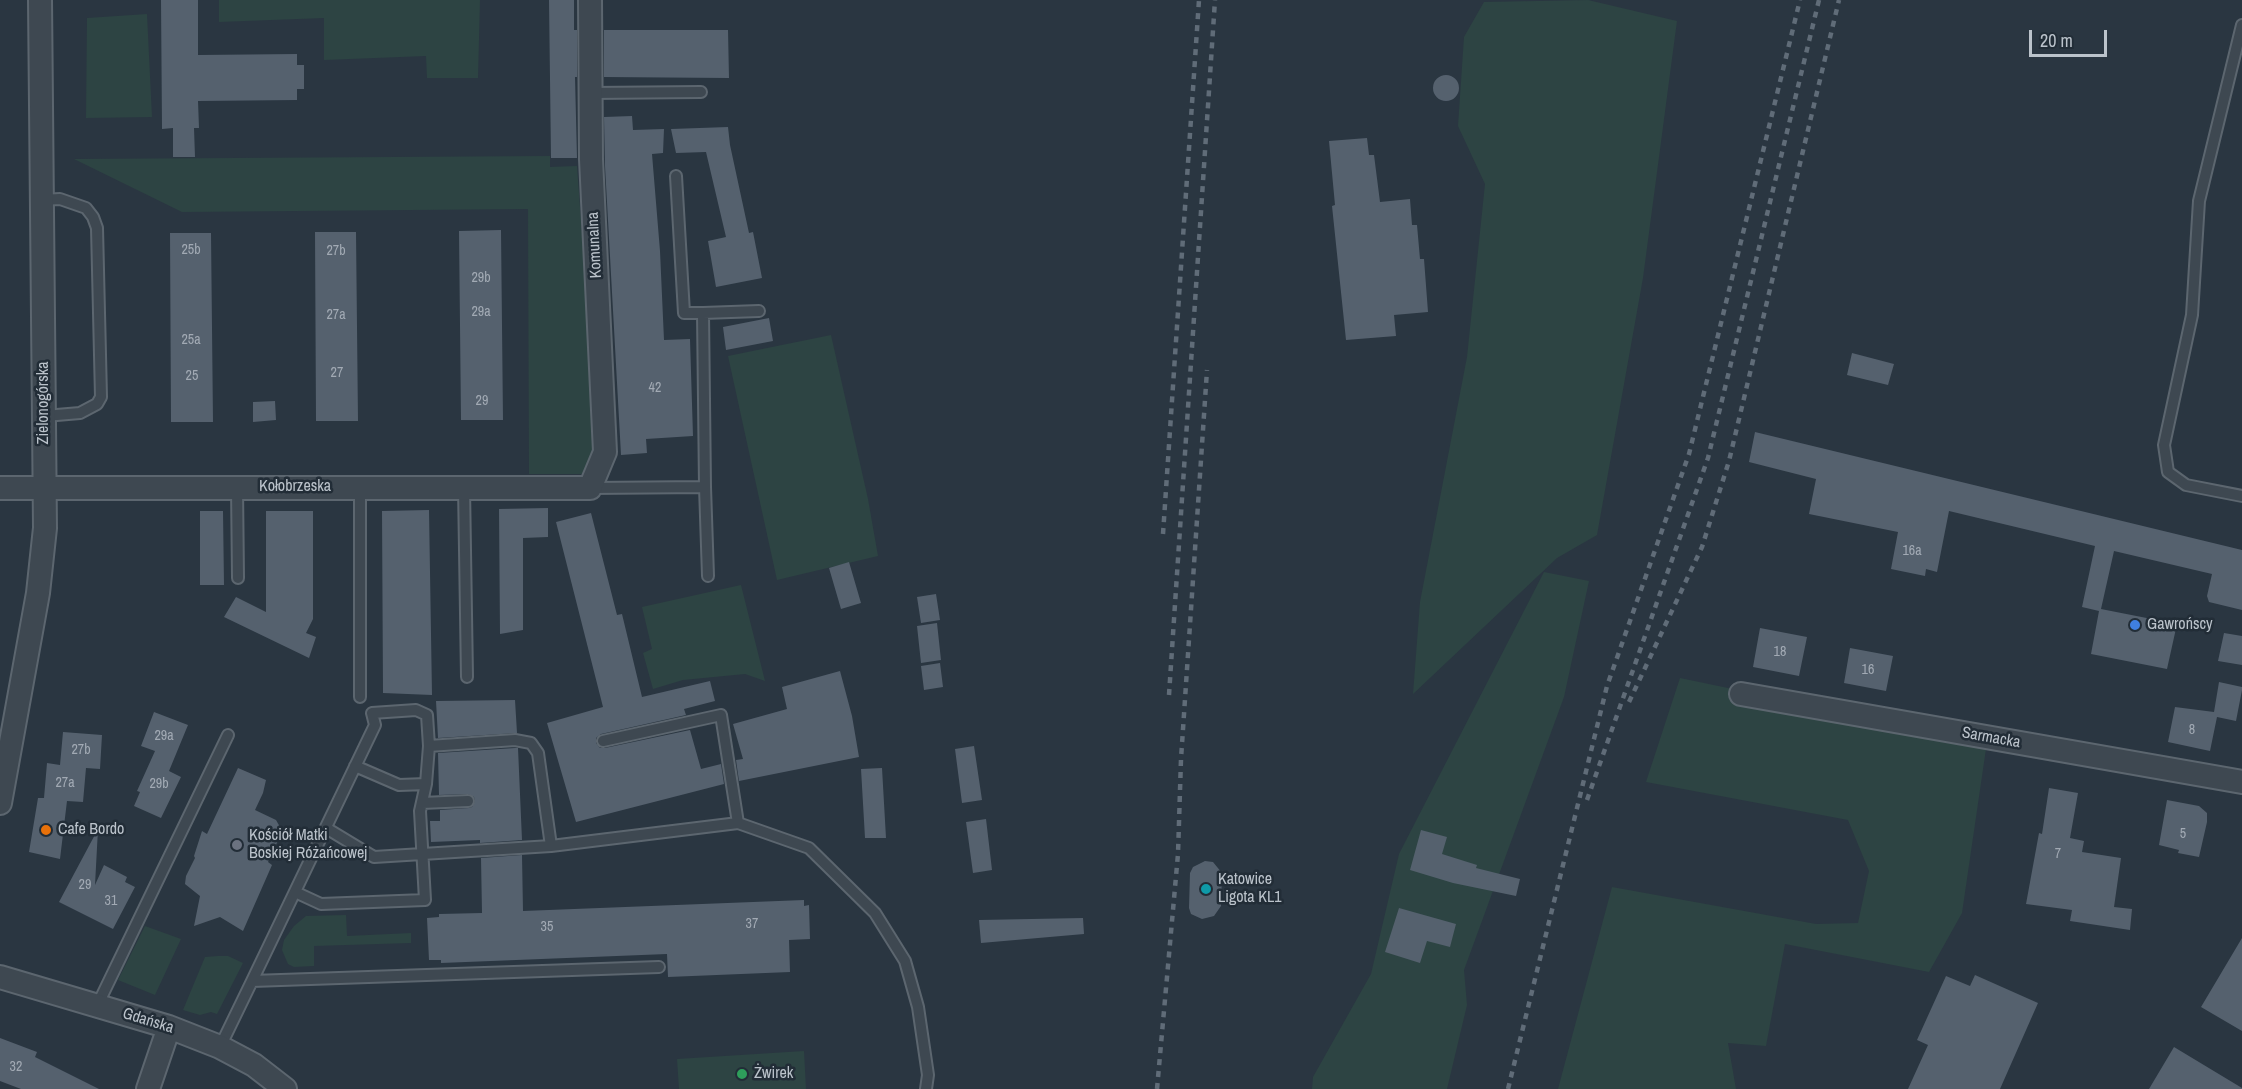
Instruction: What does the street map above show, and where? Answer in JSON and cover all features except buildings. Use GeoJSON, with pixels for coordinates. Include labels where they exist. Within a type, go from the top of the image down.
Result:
{"type":"FeatureCollection","features":[{"type":"Feature","properties":{"kind":"street","name":"Zielonogórska"},"geometry":{"type":"LineString","coordinates":[[0,803],[38,593],[45,528],[40,0]]}},
{"type":"Feature","properties":{"kind":"street","name":"Komunalna"},"geometry":{"type":"LineString","coordinates":[[590,0],[591,159],[605,452],[590,488]]}},
{"type":"Feature","properties":{"kind":"street","name":"Kołobrzeska"},"geometry":{"type":"LineString","coordinates":[[0,488],[464,486],[590,488]]}},
{"type":"Feature","properties":{"kind":"street","name":"Sarmacka"},"geometry":{"type":"LineString","coordinates":[[1741,694],[2242,782]]}},
{"type":"Feature","properties":{"kind":"street","name":"Gdańska"},"geometry":{"type":"LineString","coordinates":[[0,977],[169,1027],[220,1047],[254,1065],[285,1089]]}},
{"type":"Feature","properties":{"kind":"street"},"geometry":{"type":"LineString","coordinates":[[148,1089],[169,1027]]}},
{"type":"Feature","properties":{"kind":"lane"},"geometry":{"type":"LineString","coordinates":[[2242,25],[2199,201],[2192,315],[2164,445],[2168,472],[2186,485],[2242,496]]}},
{"type":"Feature","properties":{"kind":"lane"},"geometry":{"type":"LineString","coordinates":[[591,93],[701,92]]}},
{"type":"Feature","properties":{"kind":"lane"},"geometry":{"type":"LineString","coordinates":[[676,176],[684,313],[759,311]]}},
{"type":"Feature","properties":{"kind":"lane"},"geometry":{"type":"LineString","coordinates":[[42,200],[60,199],[86,207],[97,228],[101,397],[90,409],[76,414],[45,416]]}},
{"type":"Feature","properties":{"kind":"lane"},"geometry":{"type":"LineString","coordinates":[[703,312],[708,576]]}},
{"type":"Feature","properties":{"kind":"lane"},"geometry":{"type":"LineString","coordinates":[[464,486],[467,677]]}},
{"type":"Feature","properties":{"kind":"lane"},"geometry":{"type":"LineString","coordinates":[[590,488],[705,486]]}},
{"type":"Feature","properties":{"kind":"lane"},"geometry":{"type":"LineString","coordinates":[[237,487],[238,578]]}},
{"type":"Feature","properties":{"kind":"lane"},"geometry":{"type":"LineString","coordinates":[[360,487],[360,697]]}},
{"type":"Feature","properties":{"kind":"lane"},"geometry":{"type":"LineString","coordinates":[[220,1047],[375,724],[372,713],[416,710],[427,715],[429,746],[426,784],[420,811],[425,900],[321,904],[295,892]]}},
{"type":"Feature","properties":{"kind":"lane"},"geometry":{"type":"LineString","coordinates":[[603,741],[721,716],[738,823]]}},
{"type":"Feature","properties":{"kind":"lane"},"geometry":{"type":"LineString","coordinates":[[97,1006],[228,735]]}},
{"type":"Feature","properties":{"kind":"lane"},"geometry":{"type":"LineString","coordinates":[[429,746],[515,740],[531,743],[538,753],[551,846]]}},
{"type":"Feature","properties":{"kind":"lane"},"geometry":{"type":"LineString","coordinates":[[355,766],[399,785],[426,784]]}},
{"type":"Feature","properties":{"kind":"lane"},"geometry":{"type":"LineString","coordinates":[[422,803],[468,801]]}},
{"type":"Feature","properties":{"kind":"lane"},"geometry":{"type":"LineString","coordinates":[[326,828],[374,857],[551,846],[738,823],[809,848],[875,913],[905,961],[918,1007],[928,1075],[926,1089]]}},
{"type":"Feature","properties":{"kind":"lane"},"geometry":{"type":"LineString","coordinates":[[252,981],[659,967]]}},
{"type":"Feature","properties":{"kind":"green space"},"geometry":{"type":"Polygon","coordinates":[[[219,0],[480,0],[478,78],[427,78],[426,56],[324,60],[324,18],[219,22],[219,0]]]}},
{"type":"Feature","properties":{"kind":"green space"},"geometry":{"type":"Polygon","coordinates":[[[1588,0],[1677,21],[1643,278],[1597,535],[1557,558],[1413,694],[1420,602],[1467,357],[1485,184],[1458,126],[1464,37],[1484,2],[1588,0]]]}},
{"type":"Feature","properties":{"kind":"green space"},"geometry":{"type":"Polygon","coordinates":[[[147,14],[152,117],[86,118],[87,18],[147,14]]]}},
{"type":"Feature","properties":{"kind":"green space"},"geometry":{"type":"Polygon","coordinates":[[[550,156],[550,167],[577,166],[598,451],[584,474],[529,474],[528,209],[182,212],[74,159],[550,156]]]}},
{"type":"Feature","properties":{"kind":"green space"},"geometry":{"type":"Polygon","coordinates":[[[831,335],[868,499],[878,556],[777,580],[728,356],[831,335]]]}},
{"type":"Feature","properties":{"kind":"green space"},"geometry":{"type":"Polygon","coordinates":[[[1544,572],[1589,581],[1564,697],[1464,970],[1467,1005],[1447,1089],[1312,1089],[1313,1077],[1371,974],[1399,854],[1544,572]]]}},
{"type":"Feature","properties":{"kind":"green space"},"geometry":{"type":"Polygon","coordinates":[[[741,585],[765,681],[745,674],[683,680],[653,689],[643,653],[652,649],[642,607],[741,585]]]}},
{"type":"Feature","properties":{"kind":"green space"},"geometry":{"type":"Polygon","coordinates":[[[1680,678],[1987,742],[1962,913],[1929,972],[1785,944],[1766,1046],[1728,1043],[1736,1089],[1558,1089],[1612,887],[1816,924],[1858,923],[1869,871],[1848,820],[1646,782],[1680,678]]]}},
{"type":"Feature","properties":{"kind":"green space"},"geometry":{"type":"Polygon","coordinates":[[[346,915],[347,936],[411,933],[411,943],[314,946],[314,966],[294,967],[288,964],[282,950],[284,940],[294,926],[306,916],[346,915]]]}},
{"type":"Feature","properties":{"kind":"green space"},"geometry":{"type":"Polygon","coordinates":[[[145,926],[181,939],[155,995],[118,980],[145,926]]]}},
{"type":"Feature","properties":{"kind":"green space"},"geometry":{"type":"Polygon","coordinates":[[[228,956],[243,963],[217,1014],[211,1012],[200,1015],[183,1010],[205,957],[228,956]]]}},
{"type":"Feature","properties":{"kind":"green space","name":"Żwirek"},"geometry":{"type":"Polygon","coordinates":[[[804,1051],[806,1089],[679,1089],[677,1059],[804,1051]]]}},
{"type":"Feature","properties":{"kind":"railway"},"geometry":{"type":"LineString","coordinates":[[1163,534],[1199,0]]}},
{"type":"Feature","properties":{"kind":"railway"},"geometry":{"type":"LineString","coordinates":[[1169,695],[1215,0]]}},
{"type":"Feature","properties":{"kind":"railway"},"geometry":{"type":"LineString","coordinates":[[1508,1089],[1607,686],[1689,454],[1800,0]]}},
{"type":"Feature","properties":{"kind":"railway"},"geometry":{"type":"LineString","coordinates":[[1587,800],[1708,458],[1819,0]]}},
{"type":"Feature","properties":{"kind":"railway"},"geometry":{"type":"LineString","coordinates":[[1629,702],[1702,547],[1729,461],[1839,0]]}},
{"type":"Feature","properties":{"kind":"railway"},"geometry":{"type":"LineString","coordinates":[[1157,1089],[1178,854],[1181,759],[1207,370]]}},
{"type":"Feature","properties":{"kind":"place","name":"Gawrońscy"},"geometry":{"type":"Point","coordinates":[2135,625]}},
{"type":"Feature","properties":{"kind":"place","name":"Cafe Bordo"},"geometry":{"type":"Point","coordinates":[46,830]}},
{"type":"Feature","properties":{"kind":"place","name":"Kościół Matki Boskiej Różańcowej"},"geometry":{"type":"Point","coordinates":[237,845]}},
{"type":"Feature","properties":{"kind":"place","name":"Katowice Ligota KL1"},"geometry":{"type":"Point","coordinates":[1206,889]}},
{"type":"Feature","properties":{"kind":"place","name":"Żwirek"},"geometry":{"type":"Point","coordinates":[742,1074]}}]}
